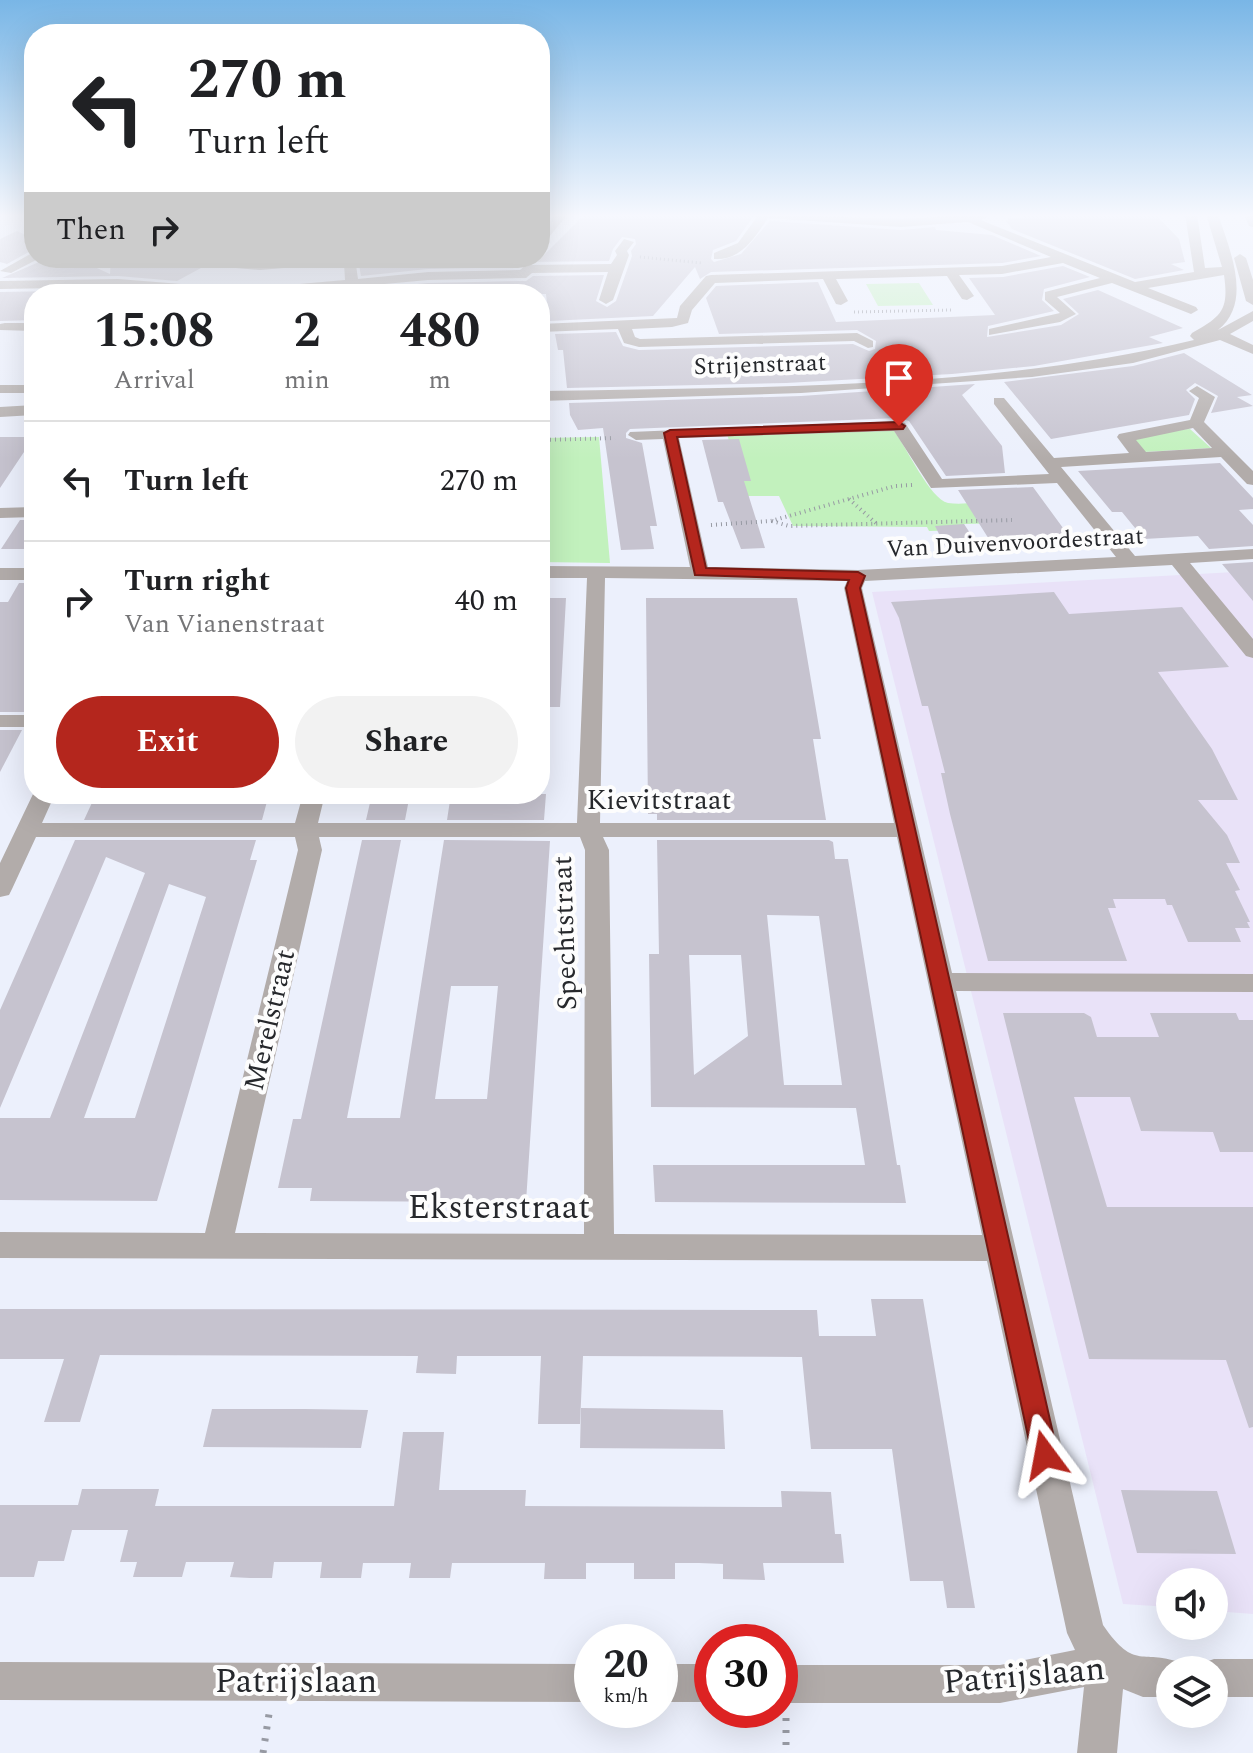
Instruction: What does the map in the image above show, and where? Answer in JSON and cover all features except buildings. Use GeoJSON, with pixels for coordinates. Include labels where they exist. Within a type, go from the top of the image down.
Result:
{"type":"FeatureCollection","features":[{"type":"Feature","properties":{"kind":"street"},"geometry":{"type":"LineString","coordinates":[[606,300],[608,296]]}},
{"type":"Feature","properties":{"kind":"street"},"geometry":{"type":"LineString","coordinates":[[550,328],[672,323],[683,320],[685,309],[696,296]]}},
{"type":"Feature","properties":{"kind":"street"},"geometry":{"type":"LineString","coordinates":[[837,296],[843,307]]}},
{"type":"Feature","properties":{"kind":"street"},"geometry":{"type":"LineString","coordinates":[[962,296],[965,302]]}},
{"type":"Feature","properties":{"kind":"street"},"geometry":{"type":"LineString","coordinates":[[994,332],[1069,314],[1050,296]]}},
{"type":"Feature","properties":{"kind":"street"},"geometry":{"type":"LineString","coordinates":[[1158,296],[1191,310]]}},
{"type":"Feature","properties":{"kind":"street"},"geometry":{"type":"LineString","coordinates":[[1221,333],[1233,296]]}},
{"type":"Feature","properties":{"kind":"street"},"geometry":{"type":"LineString","coordinates":[[12,313],[24,313]]}},
{"type":"Feature","properties":{"kind":"street"},"geometry":{"type":"LineString","coordinates":[[1221,333],[1253,315]]}},
{"type":"Feature","properties":{"kind":"street"},"geometry":{"type":"LineString","coordinates":[[624,325],[629,340],[639,343],[857,337],[868,344]]}},
{"type":"Feature","properties":{"kind":"street"},"geometry":{"type":"LineString","coordinates":[[5,327],[24,327]]}},
{"type":"Feature","properties":{"kind":"street"},"geometry":{"type":"LineString","coordinates":[[1221,333],[1253,340]]}},
{"type":"Feature","properties":{"kind":"street"},"geometry":{"type":"LineString","coordinates":[[1221,333],[1253,350]]}},
{"type":"Feature","properties":{"kind":"street","name":"Strijenstraat"},"geometry":{"type":"LineString","coordinates":[[550,396],[982,379],[1158,353],[1221,333]]}},
{"type":"Feature","properties":{"kind":"street","name":"Strijenstraat"},"geometry":{"type":"LineString","coordinates":[[550,386],[893,377],[982,379]]}},
{"type":"Feature","properties":{"kind":"street"},"geometry":{"type":"LineString","coordinates":[[0,389],[24,389]]}},
{"type":"Feature","properties":{"kind":"street"},"geometry":{"type":"LineString","coordinates":[[1196,423],[1207,397],[1197,391]]}},
{"type":"Feature","properties":{"kind":"street"},"geometry":{"type":"LineString","coordinates":[[0,402],[24,401]]}},
{"type":"Feature","properties":{"kind":"street"},"geometry":{"type":"LineString","coordinates":[[999,401],[1129,561]]}},
{"type":"Feature","properties":{"kind":"street"},"geometry":{"type":"LineString","coordinates":[[0,412],[24,411]]}},
{"type":"Feature","properties":{"kind":"street"},"geometry":{"type":"LineString","coordinates":[[1196,423],[1253,480]]}},
{"type":"Feature","properties":{"kind":"street"},"geometry":{"type":"LineString","coordinates":[[1141,457],[1125,437],[1196,423]]}},
{"type":"Feature","properties":{"kind":"street"},"geometry":{"type":"LineString","coordinates":[[636,435],[899,426],[937,484],[1060,478]]}},
{"type":"Feature","properties":{"kind":"street"},"geometry":{"type":"LineString","coordinates":[[670,433],[700,572]]}},
{"type":"Feature","properties":{"kind":"street"},"geometry":{"type":"LineString","coordinates":[[1048,463],[1228,452]]}},
{"type":"Feature","properties":{"kind":"street"},"geometry":{"type":"LineString","coordinates":[[0,513],[24,509]]}},
{"type":"Feature","properties":{"kind":"street","name":"Van Duivenvoordestraat"},"geometry":{"type":"LineString","coordinates":[[550,572],[858,576],[1253,554]]}},
{"type":"Feature","properties":{"kind":"street"},"geometry":{"type":"LineString","coordinates":[[1176,558],[1253,652]]}},
{"type":"Feature","properties":{"kind":"street","name":"Spechtstraat"},"geometry":{"type":"LineString","coordinates":[[596,572],[588,829],[597,850],[599,1246]]}},
{"type":"Feature","properties":{"kind":"street"},"geometry":{"type":"LineString","coordinates":[[0,574],[24,574]]}},
{"type":"Feature","properties":{"kind":"street"},"geometry":{"type":"LineString","coordinates":[[858,576],[853,588],[998,1248],[1086,1633],[1106,1663],[1097,1753]]}},
{"type":"Feature","properties":{"kind":"street"},"geometry":{"type":"LineString","coordinates":[[0,721],[24,721]]}},
{"type":"Feature","properties":{"kind":"street"},"geometry":{"type":"LineString","coordinates":[[0,889],[39,804]]}},
{"type":"Feature","properties":{"kind":"street","name":"Merelstraat"},"geometry":{"type":"LineString","coordinates":[[217,1246],[310,850],[305,829],[311,804]]}},
{"type":"Feature","properties":{"kind":"street","name":"Kievitstraat"},"geometry":{"type":"LineString","coordinates":[[27,830],[906,830]]}},
{"type":"Feature","properties":{"kind":"street"},"geometry":{"type":"LineString","coordinates":[[940,982],[1253,983]]}},
{"type":"Feature","properties":{"kind":"street","name":"Eksterstraat"},"geometry":{"type":"LineString","coordinates":[[0,1245],[998,1248]]}},
{"type":"Feature","properties":{"kind":"street","name":"Patrijslaan"},"geometry":{"type":"LineString","coordinates":[[798,1684],[1000,1684],[1106,1663],[1143,1678],[1156,1678]]}},
{"type":"Feature","properties":{"kind":"street"},"geometry":{"type":"LineString","coordinates":[[1228,1678],[1253,1678]]}},
{"type":"Feature","properties":{"kind":"street","name":"Patrijslaan"},"geometry":{"type":"LineString","coordinates":[[0,1681],[574,1683]]}},
{"type":"Feature","properties":{"kind":"path"},"geometry":{"type":"LineString","coordinates":[[843,307],[965,302]]}},
{"type":"Feature","properties":{"kind":"path"},"geometry":{"type":"LineString","coordinates":[[550,439],[636,435]]}},
{"type":"Feature","properties":{"kind":"path"},"geometry":{"type":"LineString","coordinates":[[690,526],[771,521],[895,486],[937,484]]}},
{"type":"Feature","properties":{"kind":"path"},"geometry":{"type":"LineString","coordinates":[[849,499],[878,525]]}},
{"type":"Feature","properties":{"kind":"path"},"geometry":{"type":"LineString","coordinates":[[771,521],[789,526],[1012,520]]}},
{"type":"Feature","properties":{"kind":"shaded area"},"geometry":{"type":"Polygon","coordinates":[[[1253,571],[1253,1614],[1228,1612],[1228,1568],[1156,1568],[1156,1606],[1123,1604],[872,592],[1253,571]]]}},
{"type":"Feature","properties":{"kind":"green space"},"geometry":{"type":"Polygon","coordinates":[[[872,296],[927,296],[933,305],[878,306],[872,296]]]}},
{"type":"Feature","properties":{"kind":"green space"},"geometry":{"type":"Polygon","coordinates":[[[1190,429],[1211,448],[1144,452],[1134,438],[1163,431],[1190,429]]]}},
{"type":"Feature","properties":{"kind":"green space"},"geometry":{"type":"Polygon","coordinates":[[[894,431],[926,483],[941,499],[953,504],[994,501],[1006,523],[964,524],[966,530],[929,531],[927,527],[793,526],[779,496],[745,496],[727,434],[894,431]]]}},
{"type":"Feature","properties":{"kind":"green space"},"geometry":{"type":"Polygon","coordinates":[[[599,437],[610,563],[550,562],[550,438],[599,437]]]}},
{"type":"Feature","properties":{"kind":"route"},"geometry":{"type":"LineString","coordinates":[[899,426],[670,433],[700,572],[858,576],[853,588],[1045,1455]]}}]}
